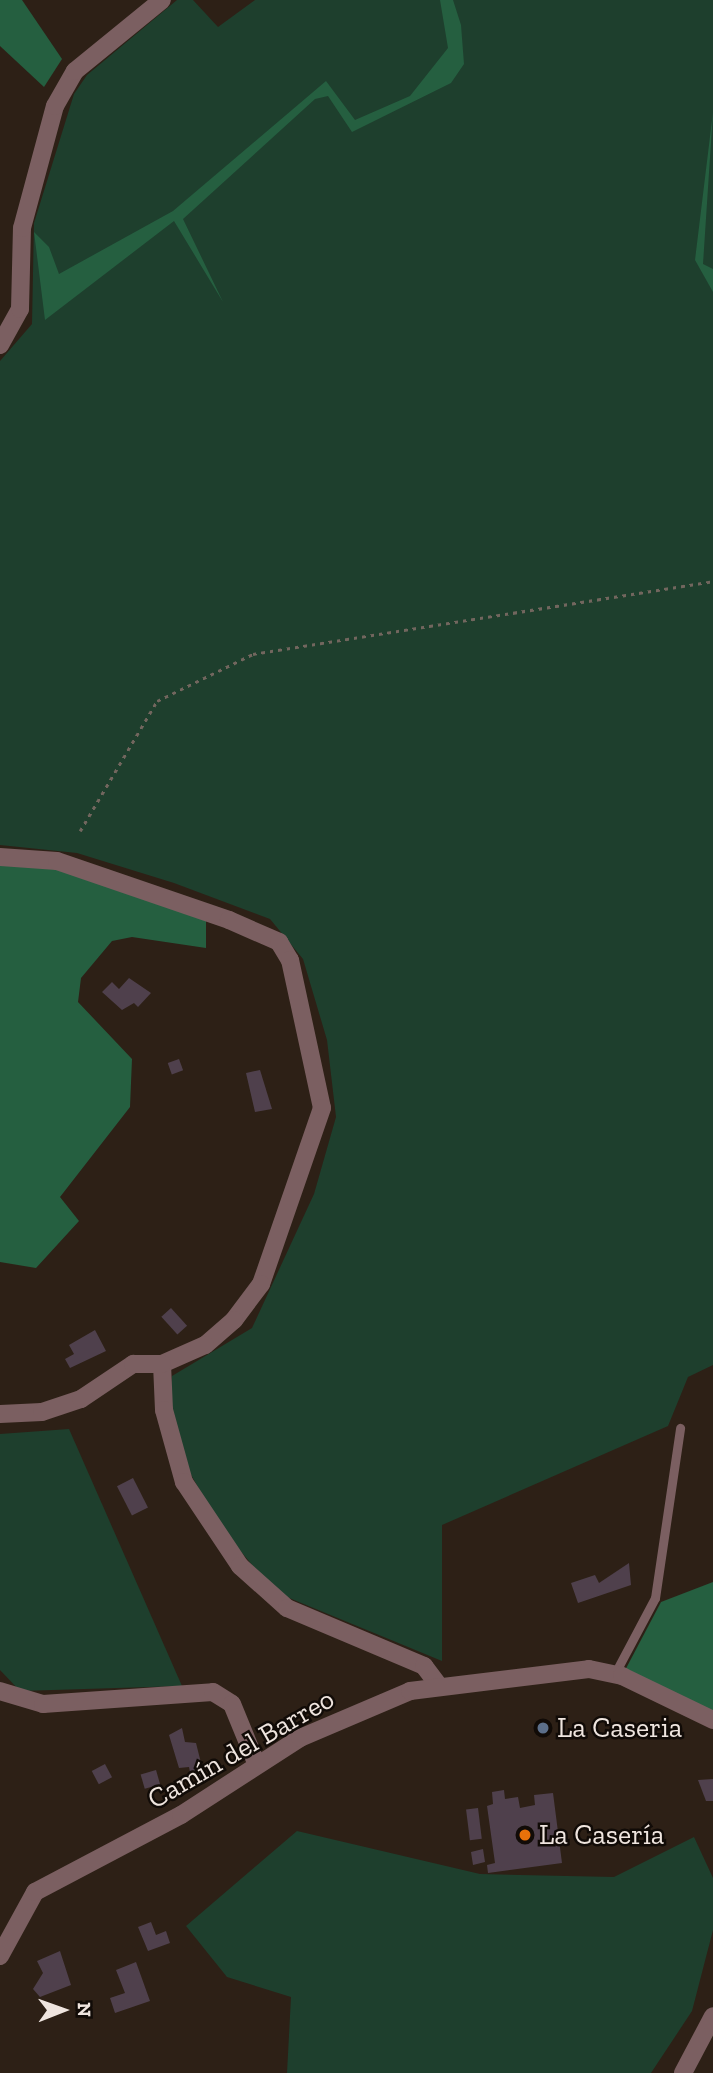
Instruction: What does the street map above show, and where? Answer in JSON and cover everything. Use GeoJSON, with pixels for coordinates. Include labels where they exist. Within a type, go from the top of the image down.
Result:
{"type":"FeatureCollection","features":[{"type":"Feature","properties":{"kind":"street"},"geometry":{"type":"LineString","coordinates":[[0,345],[20,309],[22,228],[55,106],[75,71],[162,0]]}},
{"type":"Feature","properties":{"kind":"street"},"geometry":{"type":"LineString","coordinates":[[0,858],[57,861],[263,934],[290,960],[304,1003],[322,1108],[266,1271],[234,1320],[205,1345],[162,1364],[133,1364],[81,1399],[43,1412],[0,1414]]}},
{"type":"Feature","properties":{"kind":"street"},"geometry":{"type":"LineString","coordinates":[[162,1364],[164,1410],[184,1482],[240,1566],[288,1608],[424,1666],[437,1684]]}},
{"type":"Feature","properties":{"kind":"street","name":"Camín del Barreo"},"geometry":{"type":"LineString","coordinates":[[0,1956],[35,1892],[122,1849],[257,1765],[352,1713],[437,1684],[557,1669],[614,1675],[713,1720]]}},
{"type":"Feature","properties":{"kind":"street"},"geometry":{"type":"LineString","coordinates":[[0,1691],[43,1704],[213,1692],[232,1704],[257,1765]]}},
{"type":"Feature","properties":{"kind":"street"},"geometry":{"type":"LineString","coordinates":[[683,2073],[713,2016]]}},
{"type":"Feature","properties":{"kind":"lane"},"geometry":{"type":"LineString","coordinates":[[614,1675],[655,1598],[680,1428]]}},
{"type":"Feature","properties":{"kind":"path"},"geometry":{"type":"LineString","coordinates":[[80,831],[157,701],[253,654],[306,643],[713,581]]}},
{"type":"Feature","properties":{"kind":"green space"},"geometry":{"type":"Polygon","coordinates":[[[0,0],[22,0],[62,59],[44,87],[0,46],[0,0]]]}},
{"type":"Feature","properties":{"kind":"green space"},"geometry":{"type":"Polygon","coordinates":[[[177,0],[193,0],[218,27],[255,0],[713,0],[713,1365],[688,1377],[668,1426],[442,1525],[442,1661],[282,1595],[258,1572],[222,1529],[182,1459],[170,1399],[172,1376],[252,1328],[314,1194],[336,1117],[327,1040],[303,959],[270,919],[174,883],[77,853],[0,845],[0,361],[32,324],[34,223],[74,94],[87,75],[177,0]]]}},
{"type":"Feature","properties":{"kind":"green space"},"geometry":{"type":"Polygon","coordinates":[[[440,0],[453,0],[461,25],[464,64],[451,83],[352,132],[328,96],[315,99],[183,219],[223,302],[174,221],[45,320],[34,232],[49,247],[59,274],[173,211],[326,81],[355,120],[410,96],[448,48],[440,0]]]}},
{"type":"Feature","properties":{"kind":"green space"},"geometry":{"type":"Polygon","coordinates":[[[713,112],[703,264],[713,269],[713,292],[695,260],[713,112]]]}},
{"type":"Feature","properties":{"kind":"green space"},"geometry":{"type":"Polygon","coordinates":[[[0,865],[58,869],[206,919],[206,948],[132,937],[112,941],[81,978],[78,1002],[132,1059],[130,1107],[60,1197],[79,1221],[36,1268],[0,1262],[0,865]]]}},
{"type":"Feature","properties":{"kind":"green space"},"geometry":{"type":"Polygon","coordinates":[[[69,1429],[182,1686],[20,1691],[0,1670],[0,1434],[69,1429]]]}},
{"type":"Feature","properties":{"kind":"green space"},"geometry":{"type":"Polygon","coordinates":[[[713,1582],[713,1720],[622,1676],[661,1602],[713,1582]]]}},
{"type":"Feature","properties":{"kind":"green space"},"geometry":{"type":"Polygon","coordinates":[[[297,1831],[480,1874],[614,1877],[694,1837],[713,1878],[713,1930],[692,2011],[651,2073],[287,2073],[291,1997],[227,1977],[186,1926],[297,1831]]]}},
{"type":"Feature","properties":{"kind":"building"},"geometry":{"type":"Polygon","coordinates":[[[129,978],[151,993],[138,1007],[134,1003],[122,1010],[102,992],[112,982],[119,989],[129,978]]]}},
{"type":"Feature","properties":{"kind":"building"},"geometry":{"type":"Polygon","coordinates":[[[179,1059],[183,1070],[172,1074],[168,1063],[179,1059]]]}},
{"type":"Feature","properties":{"kind":"building"},"geometry":{"type":"Polygon","coordinates":[[[260,1070],[272,1109],[255,1112],[246,1073],[260,1070]]]}},
{"type":"Feature","properties":{"kind":"building"},"geometry":{"type":"Polygon","coordinates":[[[171,1308],[187,1326],[177,1335],[161,1317],[171,1308]]]}},
{"type":"Feature","properties":{"kind":"building"},"geometry":{"type":"Polygon","coordinates":[[[95,1330],[106,1351],[70,1368],[65,1359],[74,1354],[69,1345],[95,1330]]]}},
{"type":"Feature","properties":{"kind":"building"},"geometry":{"type":"Polygon","coordinates":[[[133,1478],[148,1507],[132,1516],[117,1486],[133,1478]]]}},
{"type":"Feature","properties":{"kind":"building"},"geometry":{"type":"Polygon","coordinates":[[[629,1563],[631,1585],[578,1603],[571,1583],[595,1575],[599,1583],[629,1563]]]}},
{"type":"Feature","properties":{"kind":"building"},"geometry":{"type":"Polygon","coordinates":[[[182,1728],[185,1742],[196,1743],[204,1775],[191,1777],[189,1767],[179,1768],[169,1735],[182,1728]]]}},
{"type":"Feature","properties":{"kind":"building"},"geometry":{"type":"Polygon","coordinates":[[[105,1764],[112,1777],[99,1784],[92,1771],[105,1764]]]}},
{"type":"Feature","properties":{"kind":"building"},"geometry":{"type":"Polygon","coordinates":[[[156,1770],[160,1784],[145,1789],[141,1774],[156,1770]]]}},
{"type":"Feature","properties":{"kind":"building"},"geometry":{"type":"Polygon","coordinates":[[[713,1779],[713,1801],[706,1801],[698,1780],[713,1779]]]}},
{"type":"Feature","properties":{"kind":"building","name":"La Casería"},"geometry":{"type":"Polygon","coordinates":[[[504,1790],[505,1799],[518,1797],[520,1808],[535,1805],[534,1795],[553,1793],[562,1863],[488,1873],[487,1865],[495,1863],[487,1806],[493,1804],[492,1792],[504,1790]]]}},
{"type":"Feature","properties":{"kind":"building"},"geometry":{"type":"Polygon","coordinates":[[[478,1808],[482,1839],[470,1840],[466,1809],[478,1808]]]}},
{"type":"Feature","properties":{"kind":"building"},"geometry":{"type":"Polygon","coordinates":[[[483,1849],[485,1862],[473,1865],[471,1852],[483,1849]]]}},
{"type":"Feature","properties":{"kind":"building"},"geometry":{"type":"Polygon","coordinates":[[[151,1922],[156,1935],[166,1931],[170,1943],[148,1951],[138,1927],[151,1922]]]}},
{"type":"Feature","properties":{"kind":"building"},"geometry":{"type":"Polygon","coordinates":[[[60,1951],[71,1985],[40,1997],[33,1989],[43,1973],[37,1961],[60,1951]]]}},
{"type":"Feature","properties":{"kind":"building"},"geometry":{"type":"Polygon","coordinates":[[[136,1962],[150,2001],[115,2013],[110,1998],[125,1993],[116,1970],[136,1962]]]}},
{"type":"Feature","properties":{"kind":"place","name":"La Caseria"},"geometry":{"type":"Point","coordinates":[543,1728]}},
{"type":"Feature","properties":{"kind":"place","name":"La Casería"},"geometry":{"type":"Point","coordinates":[525,1835]}}]}
